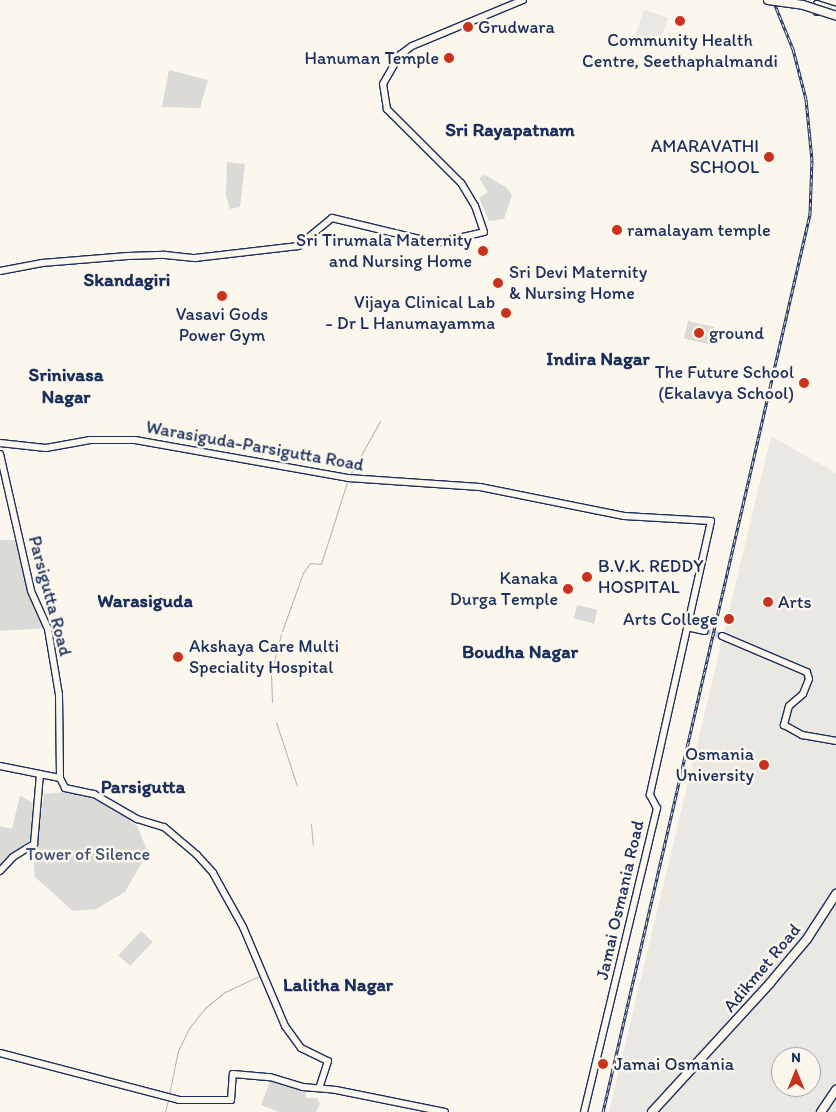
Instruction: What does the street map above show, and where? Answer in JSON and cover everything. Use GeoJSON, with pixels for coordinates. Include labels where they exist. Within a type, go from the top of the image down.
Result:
{"type":"FeatureCollection","features":[{"type":"Feature","properties":{"kind":"main road"},"geometry":{"type":"LineString","coordinates":[[768,0],[802,2],[836,13]]}},
{"type":"Feature","properties":{"kind":"main road","name":"Adikmet Road"},"geometry":{"type":"LineString","coordinates":[[732,1027],[807,939],[836,894]]}},
{"type":"Feature","properties":{"kind":"main road","name":"Adikmet Road"},"geometry":{"type":"LineString","coordinates":[[732,1027],[790,966],[836,902]]}},
{"type":"Feature","properties":{"kind":"main road"},"geometry":{"type":"LineString","coordinates":[[652,1112],[732,1027]]}},
{"type":"Feature","properties":{"kind":"main road"},"geometry":{"type":"LineString","coordinates":[[821,1112],[836,1090]]}},
{"type":"Feature","properties":{"kind":"street"},"geometry":{"type":"LineString","coordinates":[[0,271],[42,264],[128,256],[195,258],[298,246],[332,218],[436,243],[484,232],[475,206],[461,183],[387,109],[383,84],[400,55],[412,46],[523,0]]}},
{"type":"Feature","properties":{"kind":"street"},"geometry":{"type":"LineString","coordinates":[[836,13],[817,4],[815,6],[819,14],[836,20]]}},
{"type":"Feature","properties":{"kind":"street","name":"Warasiguda-Parsigutta Road"},"geometry":{"type":"LineString","coordinates":[[0,443],[46,448],[114,438],[348,478],[506,491],[624,516],[710,521]]}},
{"type":"Feature","properties":{"kind":"street","name":"Parsigutta Road"},"geometry":{"type":"LineString","coordinates":[[0,454],[31,591],[49,636],[59,695],[60,778]]}},
{"type":"Feature","properties":{"kind":"street","name":"Jamai Osmania Road"},"geometry":{"type":"LineString","coordinates":[[584,1112],[657,808],[650,795],[710,521]]}},
{"type":"Feature","properties":{"kind":"street"},"geometry":{"type":"LineString","coordinates":[[688,627],[705,631]]}},
{"type":"Feature","properties":{"kind":"street"},"geometry":{"type":"LineString","coordinates":[[722,636],[807,672],[809,679],[803,694],[789,706],[784,725],[798,733],[836,741]]}},
{"type":"Feature","properties":{"kind":"street"},"geometry":{"type":"LineString","coordinates":[[0,766],[60,778],[65,788],[94,794],[137,819],[164,828],[197,855],[213,874],[243,927],[285,1026],[300,1048],[328,1061],[319,1088]]}},
{"type":"Feature","properties":{"kind":"street"},"geometry":{"type":"LineString","coordinates":[[0,871],[13,857],[34,844],[40,774]]}},
{"type":"Feature","properties":{"kind":"street"},"geometry":{"type":"LineString","coordinates":[[0,1053],[179,1100],[231,1100],[233,1074],[270,1077],[445,1112]]}},
{"type":"Feature","properties":{"kind":"shaded area"},"geometry":{"type":"Polygon","coordinates":[[[644,10],[669,18],[658,44],[634,40],[644,10]]]}},
{"type":"Feature","properties":{"kind":"shaded area","name":"Osmania University"},"geometry":{"type":"Polygon","coordinates":[[[771,436],[836,473],[836,1112],[609,1112],[771,436]]]}},
{"type":"Feature","properties":{"kind":"green space"},"geometry":{"type":"Polygon","coordinates":[[[169,70],[208,80],[200,108],[162,107],[169,70]]]}},
{"type":"Feature","properties":{"kind":"green space"},"geometry":{"type":"Polygon","coordinates":[[[227,162],[245,164],[240,207],[230,209],[226,196],[227,162]]]}},
{"type":"Feature","properties":{"kind":"green space"},"geometry":{"type":"Polygon","coordinates":[[[485,175],[506,187],[512,195],[504,219],[489,221],[479,198],[488,192],[479,178],[485,175]]]}},
{"type":"Feature","properties":{"kind":"green space","name":"ground"},"geometry":{"type":"Polygon","coordinates":[[[688,321],[714,327],[710,345],[684,339],[688,321]]]}},
{"type":"Feature","properties":{"kind":"green space"},"geometry":{"type":"Polygon","coordinates":[[[0,540],[15,540],[28,592],[46,628],[0,631],[0,540]]]}},
{"type":"Feature","properties":{"kind":"green space"},"geometry":{"type":"Polygon","coordinates":[[[577,605],[597,610],[594,624],[574,619],[577,605]]]}},
{"type":"Feature","properties":{"kind":"green space","name":"Tower of Silence"},"geometry":{"type":"Polygon","coordinates":[[[65,792],[87,796],[118,812],[137,826],[148,852],[125,892],[96,909],[73,911],[35,877],[34,866],[44,794],[65,792]]]}},
{"type":"Feature","properties":{"kind":"green space"},"geometry":{"type":"Polygon","coordinates":[[[20,795],[35,805],[34,836],[0,866],[0,826],[12,829],[20,795]]]}},
{"type":"Feature","properties":{"kind":"green space"},"geometry":{"type":"Polygon","coordinates":[[[141,931],[153,942],[130,966],[118,955],[141,931]]]}},
{"type":"Feature","properties":{"kind":"green space"},"geometry":{"type":"Polygon","coordinates":[[[271,1079],[305,1088],[306,1098],[317,1098],[320,1104],[316,1112],[279,1112],[261,1105],[271,1079]]]}},
{"type":"Feature","properties":{"kind":"waterway"},"geometry":{"type":"LineString","coordinates":[[350,475],[380,421]]}},
{"type":"Feature","properties":{"kind":"waterway"},"geometry":{"type":"LineString","coordinates":[[282,631],[303,573],[310,563],[321,564],[347,482]]}},
{"type":"Feature","properties":{"kind":"waterway"},"geometry":{"type":"LineString","coordinates":[[272,702],[271,673],[281,634]]}},
{"type":"Feature","properties":{"kind":"waterway"},"geometry":{"type":"LineString","coordinates":[[276,722],[297,786]]}},
{"type":"Feature","properties":{"kind":"waterway"},"geometry":{"type":"LineString","coordinates":[[311,824],[313,845]]}},
{"type":"Feature","properties":{"kind":"waterway"},"geometry":{"type":"LineString","coordinates":[[169,1094],[178,1051],[189,1028],[205,1008],[225,992],[260,976]]}},
{"type":"Feature","properties":{"kind":"waterway"},"geometry":{"type":"LineString","coordinates":[[165,1112],[168,1100]]}},
{"type":"Feature","properties":{"kind":"tunnel"},"geometry":{"type":"LineString","coordinates":[[705,631],[722,636]]}},
{"type":"Feature","properties":{"kind":"railway"},"geometry":{"type":"LineString","coordinates":[[603,1112],[810,214],[812,160],[806,99],[793,49],[773,0]]}},
{"type":"Feature","properties":{"kind":"place","name":"Community Health Centre, Seethaphalmandi"},"geometry":{"type":"Point","coordinates":[680,21]}},
{"type":"Feature","properties":{"kind":"place","name":"Grudwara"},"geometry":{"type":"Point","coordinates":[468,27]}},
{"type":"Feature","properties":{"kind":"place","name":"Hanuman Temple"},"geometry":{"type":"Point","coordinates":[449,58]}},
{"type":"Feature","properties":{"kind":"place","name":"AMARAVATHI SCHOOL"},"geometry":{"type":"Point","coordinates":[769,157]}},
{"type":"Feature","properties":{"kind":"place","name":"ramalayam temple"},"geometry":{"type":"Point","coordinates":[617,230]}},
{"type":"Feature","properties":{"kind":"place","name":"Sri Tirumala Maternity and Nursing Home"},"geometry":{"type":"Point","coordinates":[483,251]}},
{"type":"Feature","properties":{"kind":"place","name":"Sri Devi Maternity & Nursing Home"},"geometry":{"type":"Point","coordinates":[498,283]}},
{"type":"Feature","properties":{"kind":"place","name":"Vasavi Gods Power Gym"},"geometry":{"type":"Point","coordinates":[222,296]}},
{"type":"Feature","properties":{"kind":"place","name":"Vijaya Clinical Lab - Dr L Hanumayamma"},"geometry":{"type":"Point","coordinates":[506,313]}},
{"type":"Feature","properties":{"kind":"place","name":"ground"},"geometry":{"type":"Point","coordinates":[699,333]}},
{"type":"Feature","properties":{"kind":"place","name":"The Future School (Ekalavya School)"},"geometry":{"type":"Point","coordinates":[804,383]}},
{"type":"Feature","properties":{"kind":"place","name":"B.V.K. REDDY HOSPITAL"},"geometry":{"type":"Point","coordinates":[587,577]}},
{"type":"Feature","properties":{"kind":"place","name":"Kanaka Durga Temple"},"geometry":{"type":"Point","coordinates":[568,589]}},
{"type":"Feature","properties":{"kind":"place","name":"Arts"},"geometry":{"type":"Point","coordinates":[768,602]}},
{"type":"Feature","properties":{"kind":"place","name":"Arts College"},"geometry":{"type":"Point","coordinates":[729,619]}},
{"type":"Feature","properties":{"kind":"place","name":"Akshaya Care Multi Speciality Hospital"},"geometry":{"type":"Point","coordinates":[178,657]}},
{"type":"Feature","properties":{"kind":"place","name":"Osmania University"},"geometry":{"type":"Point","coordinates":[764,765]}},
{"type":"Feature","properties":{"kind":"place","name":"Jamai Osmania"},"geometry":{"type":"Point","coordinates":[603,1064]}},
{"type":"Feature","properties":{"kind":"district","name":"Sri Rayapatnam"},"geometry":{"type":"Point","coordinates":[510,130]}},
{"type":"Feature","properties":{"kind":"district","name":"Skandagiri"},"geometry":{"type":"Point","coordinates":[127,280]}},
{"type":"Feature","properties":{"kind":"district","name":"Indira Nagar"},"geometry":{"type":"Point","coordinates":[598,359]}},
{"type":"Feature","properties":{"kind":"district","name":"Srinivasa Nagar"},"geometry":{"type":"Point","coordinates":[66,386]}},
{"type":"Feature","properties":{"kind":"district","name":"Warasiguda"},"geometry":{"type":"Point","coordinates":[145,601]}},
{"type":"Feature","properties":{"kind":"district","name":"Boudha Nagar"},"geometry":{"type":"Point","coordinates":[520,652]}},
{"type":"Feature","properties":{"kind":"district","name":"Parsigutta"},"geometry":{"type":"Point","coordinates":[143,787]}},
{"type":"Feature","properties":{"kind":"district","name":"Lalitha Nagar"},"geometry":{"type":"Point","coordinates":[338,985]}}]}
